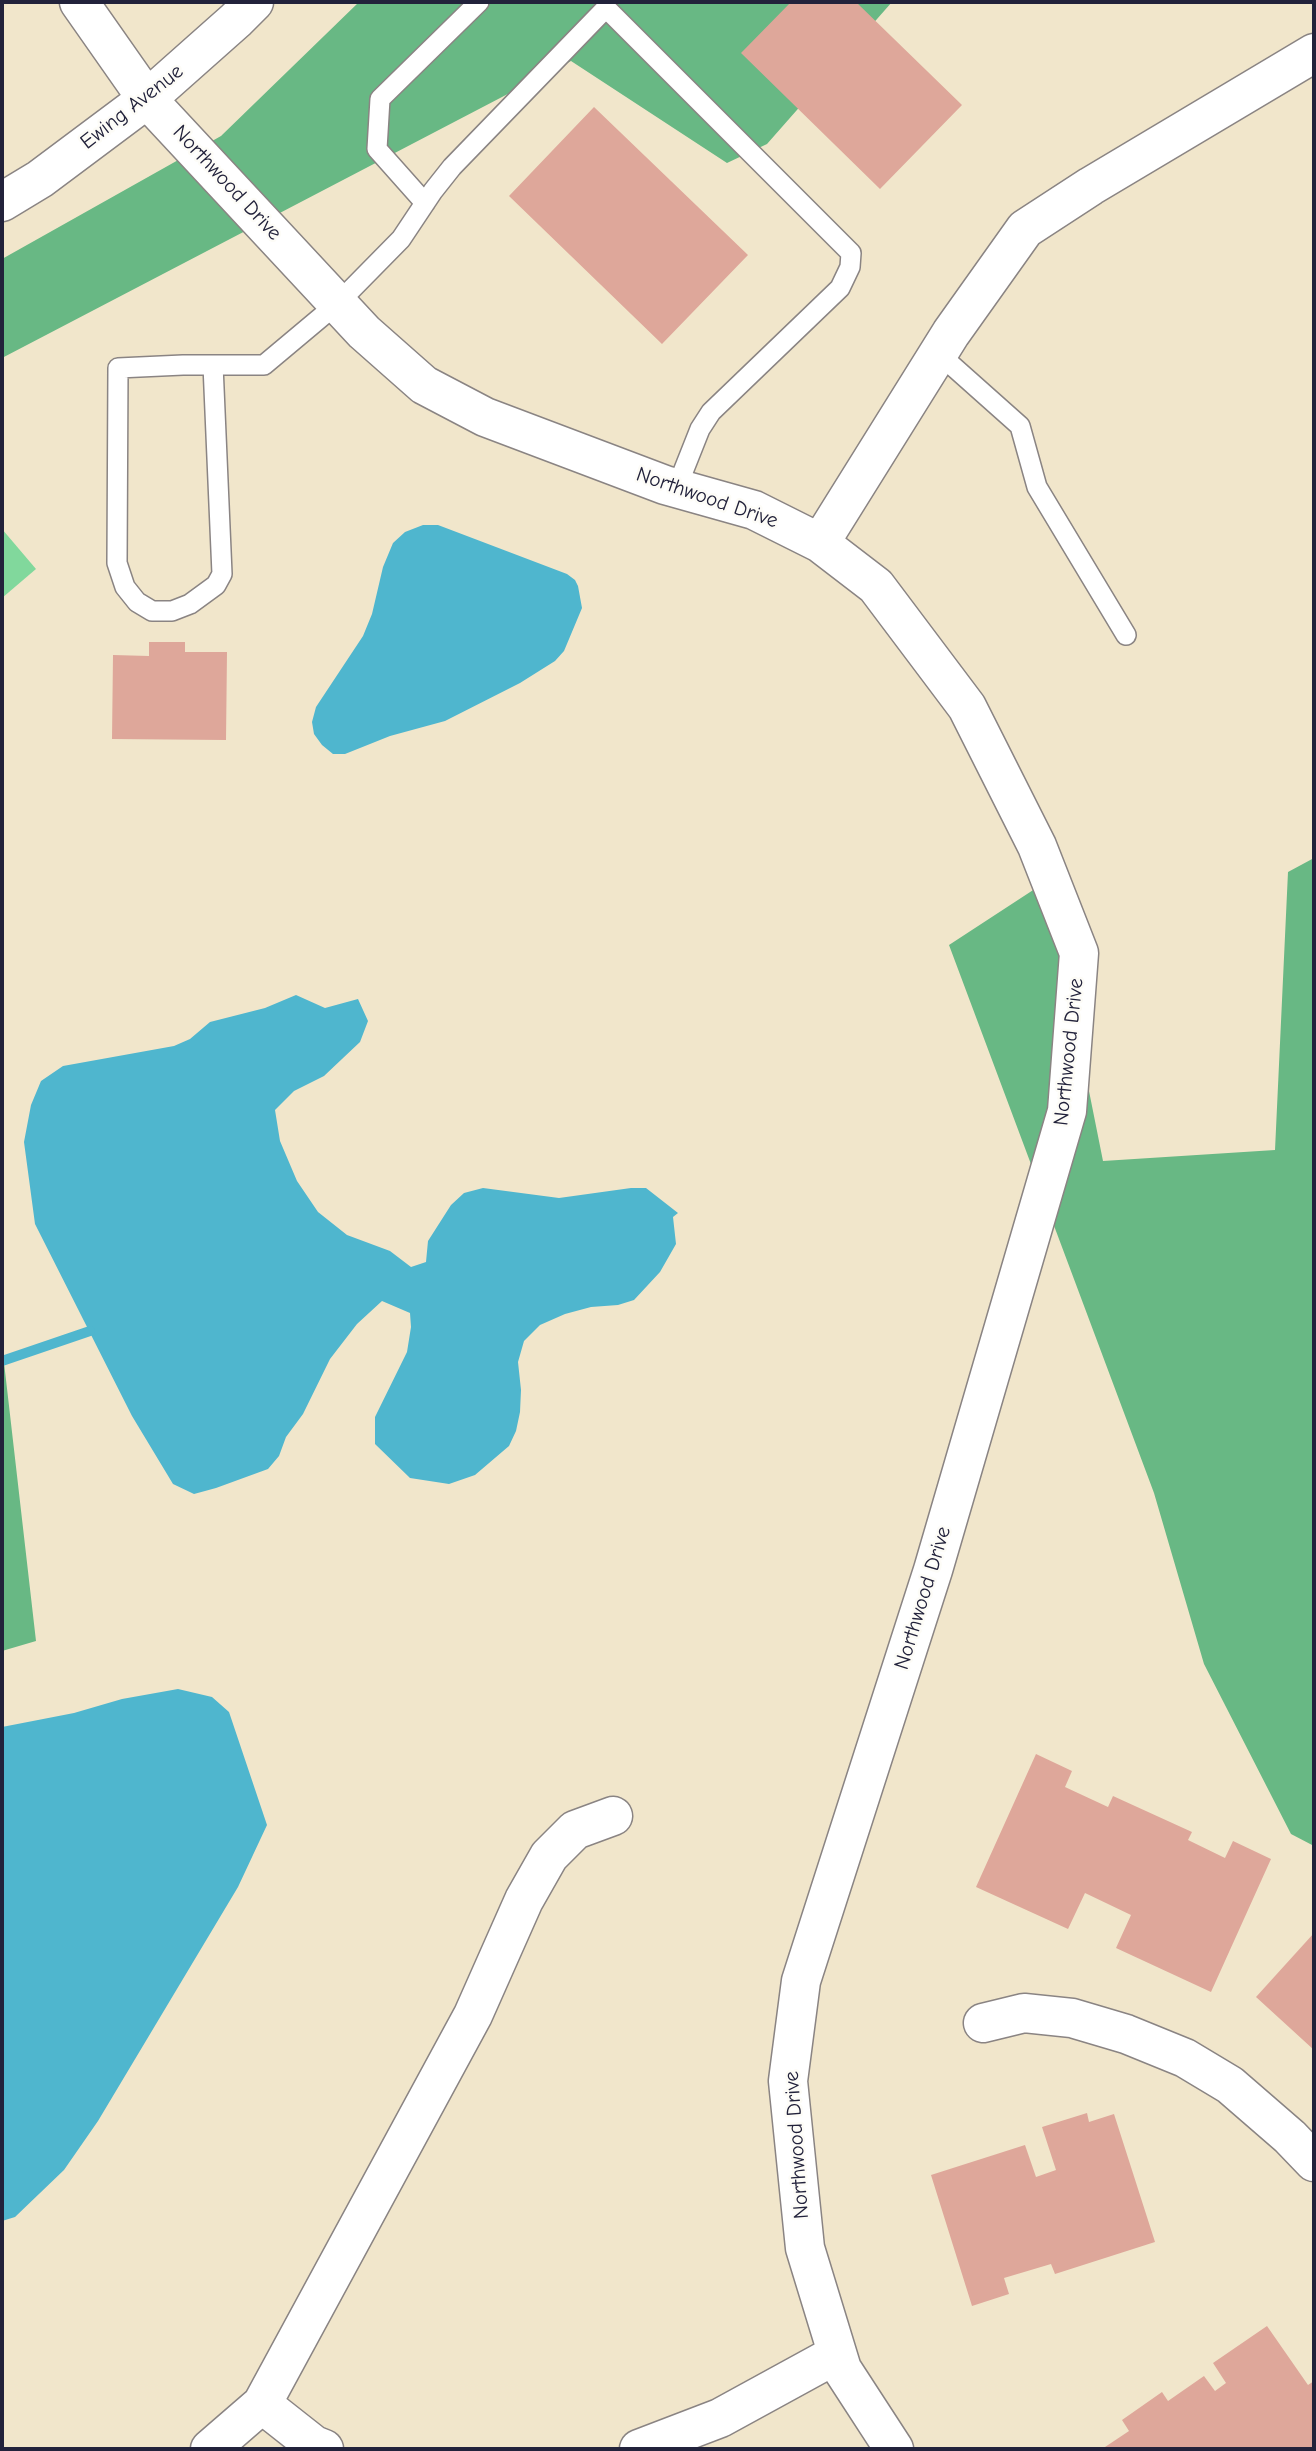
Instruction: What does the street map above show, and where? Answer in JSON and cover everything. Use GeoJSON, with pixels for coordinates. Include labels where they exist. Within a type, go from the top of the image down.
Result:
{"type":"FeatureCollection","features":[{"type":"Feature","properties":{"kind":"street","name":"Northwood Drive"},"geometry":{"type":"LineString","coordinates":[[79,2],[147,99],[364,332],[424,385],[485,417],[677,488],[754,510],[820,543],[876,586],[967,707],[1037,846],[1079,953],[1067,1111],[933,1570],[801,1981],[788,2081],[805,2248],[842,2370],[894,2449]]}},
{"type":"Feature","properties":{"kind":"street","name":"Ewing Avenue"},"geometry":{"type":"LineString","coordinates":[[2,202],[40,179],[147,99],[254,2]]}},
{"type":"Feature","properties":{"kind":"street"},"geometry":{"type":"LineString","coordinates":[[820,543],[938,354],[1026,229],[1091,186],[1314,53]]}},
{"type":"Feature","properties":{"kind":"street"},"geometry":{"type":"LineString","coordinates":[[210,2449],[262,2404],[472,2015],[524,1900],[549,1856],[575,1830],[613,1816]]}},
{"type":"Feature","properties":{"kind":"street"},"geometry":{"type":"LineString","coordinates":[[984,2023],[1024,2013],[1072,2018],[1126,2034],[1185,2058],[1230,2085],[1290,2137],[1314,2162]]}},
{"type":"Feature","properties":{"kind":"street"},"geometry":{"type":"LineString","coordinates":[[639,2449],[720,2418],[837,2354]]}},
{"type":"Feature","properties":{"kind":"street"},"geometry":{"type":"LineString","coordinates":[[262,2404],[314,2445],[324,2449]]}},
{"type":"Feature","properties":{"kind":"lane"},"geometry":{"type":"LineString","coordinates":[[425,203],[377,149],[380,99],[479,2]]}},
{"type":"Feature","properties":{"kind":"lane"},"geometry":{"type":"LineString","coordinates":[[213,365],[222,574],[216,585],[190,604],[173,611],[152,611],[137,602],[125,587],[117,563],[118,368],[213,365],[264,365],[338,303],[401,240],[452,167],[603,5],[851,253],[850,267],[841,288],[711,412],[700,429],[677,488]]}},
{"type":"Feature","properties":{"kind":"lane"},"geometry":{"type":"LineString","coordinates":[[938,354],[1020,426],[1037,487],[1126,635]]}},
{"type":"Feature","properties":{"kind":"green space"},"geometry":{"type":"Polygon","coordinates":[[[359,2],[892,2],[767,144],[727,163],[571,61],[2,358],[2,259],[221,136],[359,2]]]}},
{"type":"Feature","properties":{"kind":"green space"},"geometry":{"type":"Polygon","coordinates":[[[2,529],[36,569],[2,598],[2,529]]]}},
{"type":"Feature","properties":{"kind":"green space"},"geometry":{"type":"Polygon","coordinates":[[[1314,858],[1314,1846],[1291,1834],[1204,1664],[1154,1493],[949,945],[1047,881],[1103,1161],[1275,1150],[1288,872],[1314,858]]]}},
{"type":"Feature","properties":{"kind":"green space"},"geometry":{"type":"Polygon","coordinates":[[[2,1345],[36,1641],[2,1651],[2,1345]]]}},
{"type":"Feature","properties":{"kind":"water"},"geometry":{"type":"Polygon","coordinates":[[[423,525],[438,525],[567,574],[578,586],[582,608],[564,651],[555,661],[520,683],[445,721],[390,736],[345,754],[333,754],[314,734],[312,722],[316,707],[363,636],[372,614],[383,567],[393,543],[405,532],[423,525]]]}},
{"type":"Feature","properties":{"kind":"water"},"geometry":{"type":"Polygon","coordinates":[[[296,995],[325,1008],[358,999],[368,1021],[360,1042],[324,1076],[294,1091],[275,1110],[280,1141],[297,1181],[318,1212],[347,1235],[390,1251],[411,1267],[426,1262],[428,1241],[451,1205],[464,1193],[483,1188],[559,1198],[646,1188],[678,1213],[673,1217],[676,1244],[660,1272],[634,1300],[565,1314],[540,1325],[524,1341],[518,1362],[520,1412],[509,1446],[475,1475],[449,1484],[410,1478],[375,1444],[375,1417],[407,1352],[411,1327],[410,1313],[382,1301],[357,1324],[330,1359],[303,1414],[286,1437],[279,1456],[268,1469],[194,1494],[173,1484],[132,1416],[35,1224],[24,1142],[31,1105],[41,1081],[63,1066],[174,1046],[190,1039],[210,1022],[265,1008],[296,995]]]}},
{"type":"Feature","properties":{"kind":"water"},"geometry":{"type":"Polygon","coordinates":[[[178,1689],[212,1697],[229,1712],[267,1825],[238,1887],[98,2121],[64,2170],[15,2217],[2,2221],[2,1727],[178,1689]]]}},
{"type":"Feature","properties":{"kind":"building"},"geometry":{"type":"Polygon","coordinates":[[[791,2],[856,2],[962,105],[880,189],[741,53],[791,2]]]}},
{"type":"Feature","properties":{"kind":"building"},"geometry":{"type":"Polygon","coordinates":[[[594,107],[748,255],[662,344],[509,196],[594,107]]]}},
{"type":"Feature","properties":{"kind":"building"},"geometry":{"type":"Polygon","coordinates":[[[149,642],[185,642],[185,652],[227,652],[226,740],[112,739],[113,655],[149,656],[149,642]]]}},
{"type":"Feature","properties":{"kind":"building"},"geometry":{"type":"Polygon","coordinates":[[[1036,1754],[1072,1771],[1065,1787],[1108,1807],[1113,1796],[1192,1832],[1188,1840],[1225,1858],[1233,1841],[1271,1859],[1211,1992],[1116,1948],[1131,1915],[1085,1893],[1068,1929],[976,1887],[1036,1754]]]}},
{"type":"Feature","properties":{"kind":"building"},"geometry":{"type":"Polygon","coordinates":[[[1314,1933],[1314,2050],[1256,1997],[1314,1933]]]}},
{"type":"Feature","properties":{"kind":"building"},"geometry":{"type":"Polygon","coordinates":[[[1087,2113],[1089,2122],[1114,2114],[1155,2242],[1055,2274],[1051,2264],[1004,2278],[1009,2294],[972,2306],[931,2175],[1025,2145],[1036,2177],[1056,2170],[1042,2127],[1087,2113]]]}},
{"type":"Feature","properties":{"kind":"building"},"geometry":{"type":"Polygon","coordinates":[[[1267,2326],[1308,2385],[1314,2381],[1314,2449],[1102,2449],[1129,2431],[1122,2420],[1162,2392],[1168,2401],[1204,2376],[1215,2391],[1226,2383],[1213,2363],[1267,2326]]]}},
{"type":"Feature","properties":{"kind":"waterway"},"geometry":{"type":"LineString","coordinates":[[2,1361],[90,1331]]}}]}
